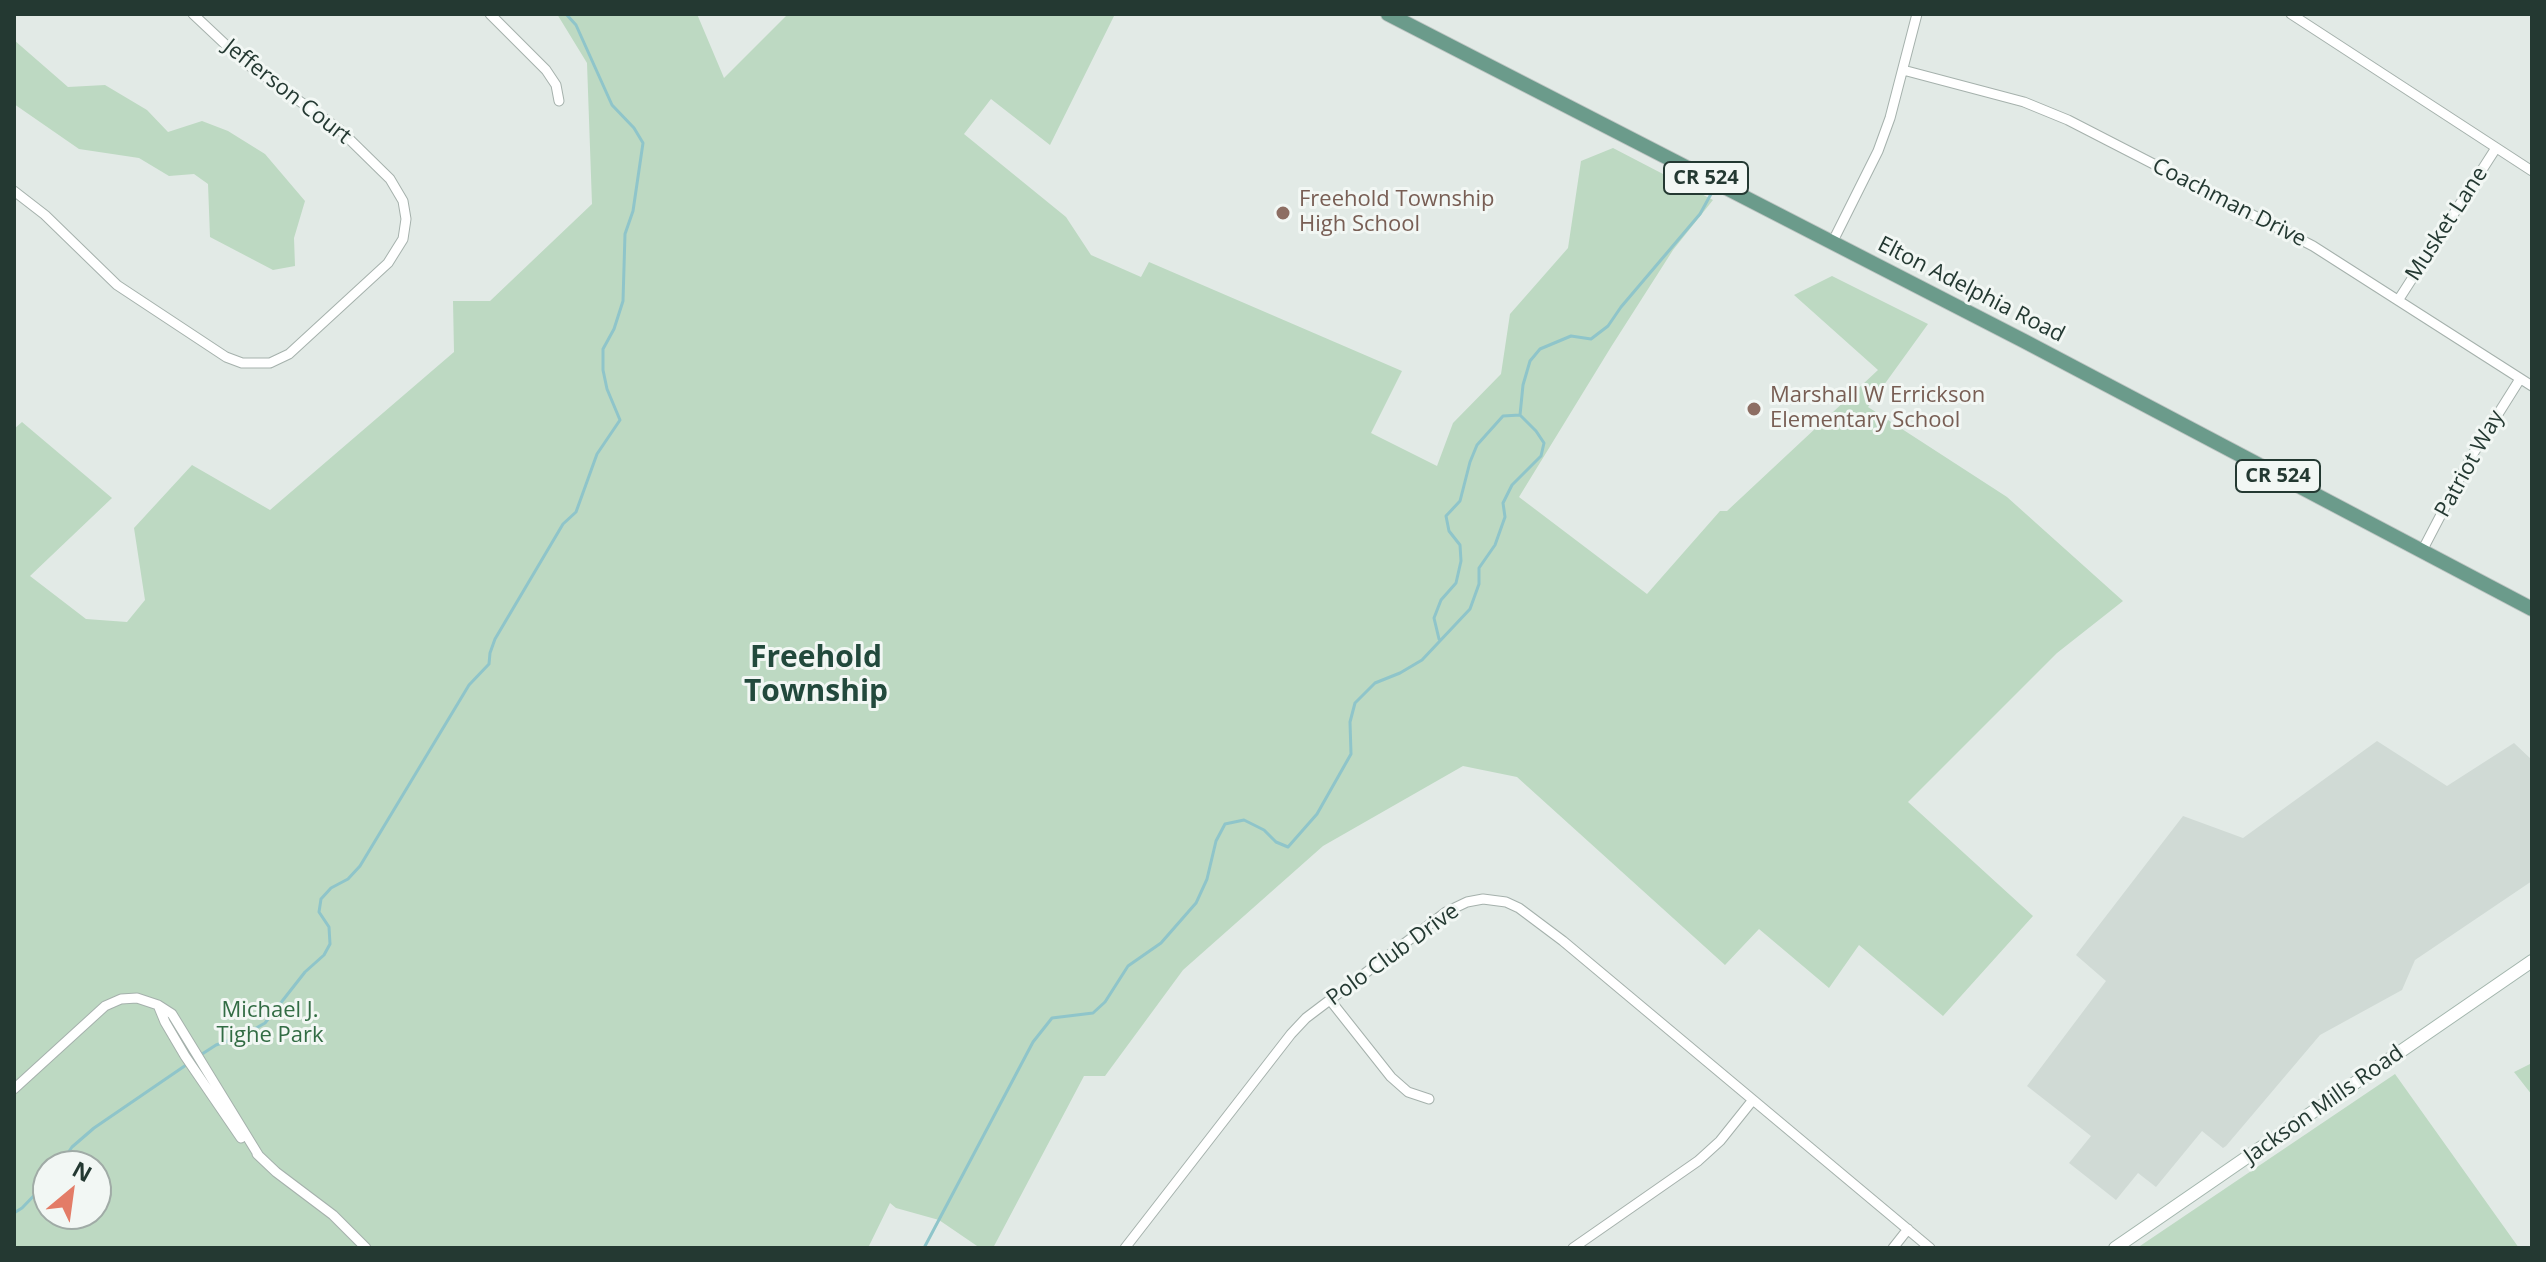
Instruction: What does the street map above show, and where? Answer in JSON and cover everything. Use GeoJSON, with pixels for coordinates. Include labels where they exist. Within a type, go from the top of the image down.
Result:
{"type":"FeatureCollection","features":[{"type":"Feature","properties":{"kind":"main road","name":"Elton Adelphia Road"},"geometry":{"type":"LineString","coordinates":[[1388,14],[2532,609]]}},
{"type":"Feature","properties":{"kind":"main road","name":"Jackson Mills Road"},"geometry":{"type":"LineString","coordinates":[[2115,1248],[2532,961]]}},
{"type":"Feature","properties":{"kind":"street","name":"Jefferson Court"},"geometry":{"type":"LineString","coordinates":[[14,191],[45,215],[117,285],[198,340],[242,363],[270,363],[289,354],[388,263],[403,239],[406,219],[403,201],[390,179],[339,129],[244,62],[193,14]]}},
{"type":"Feature","properties":{"kind":"street"},"geometry":{"type":"LineString","coordinates":[[490,14],[546,70],[556,85],[559,101]]}},
{"type":"Feature","properties":{"kind":"street"},"geometry":{"type":"LineString","coordinates":[[1832,243],[1878,151],[1917,14]]}},
{"type":"Feature","properties":{"kind":"street"},"geometry":{"type":"LineString","coordinates":[[2291,14],[2532,171]]}},
{"type":"Feature","properties":{"kind":"street","name":"Coachman Drive"},"geometry":{"type":"LineString","coordinates":[[1903,70],[2024,102],[2068,120],[2313,246],[2532,386]]}},
{"type":"Feature","properties":{"kind":"street","name":"Musket Lane"},"geometry":{"type":"LineString","coordinates":[[2399,299],[2496,148]]}},
{"type":"Feature","properties":{"kind":"street","name":"Patriot Way"},"geometry":{"type":"LineString","coordinates":[[2422,551],[2471,457],[2520,379]]}},
{"type":"Feature","properties":{"kind":"street","name":"Polo Club Drive"},"geometry":{"type":"LineString","coordinates":[[1125,1248],[1291,1034],[1330,1000],[1454,907],[1483,899],[1506,902],[1526,912],[1930,1248]]}},
{"type":"Feature","properties":{"kind":"street"},"geometry":{"type":"LineString","coordinates":[[14,1089],[105,1006],[129,997],[158,1005],[172,1014],[190,1053],[259,1156],[333,1215],[366,1248]]}},
{"type":"Feature","properties":{"kind":"street"},"geometry":{"type":"LineString","coordinates":[[1330,1000],[1391,1077],[1408,1092],[1429,1099]]}},
{"type":"Feature","properties":{"kind":"street"},"geometry":{"type":"LineString","coordinates":[[1573,1248],[1698,1161],[1720,1141],[1752,1101]]}},
{"type":"Feature","properties":{"kind":"street"},"geometry":{"type":"LineString","coordinates":[[1893,1248],[1908,1229]]}},
{"type":"Feature","properties":{"kind":"shaded area"},"geometry":{"type":"Polygon","coordinates":[[[2377,741],[2447,786],[2514,743],[2532,760],[2532,881],[2415,960],[2402,990],[2320,1035],[2226,1146],[2223,1148],[2202,1131],[2156,1187],[2138,1173],[2116,1200],[2069,1163],[2091,1136],[2027,1086],[2106,981],[2076,955],[2183,816],[2243,838],[2377,741]]]}},
{"type":"Feature","properties":{"kind":"green space","name":"Michael J. Tighe Park"},"geometry":{"type":"Polygon","coordinates":[[[557,14],[697,14],[724,78],[788,14],[1115,14],[1050,145],[991,99],[964,134],[1066,217],[1091,255],[1141,277],[1149,262],[1402,371],[1371,433],[1437,466],[1453,423],[1501,374],[1510,314],[1568,248],[1581,161],[1613,148],[1713,200],[1673,250],[1519,497],[1647,594],[1720,511],[1727,511],[1878,370],[1794,295],[1832,276],[1928,324],[1868,407],[2007,497],[2123,601],[2057,653],[1908,802],[2033,916],[1943,1016],[1859,945],[1829,988],[1759,929],[1725,965],[1517,777],[1463,766],[1323,846],[1183,970],[1105,1076],[1084,1076],[993,1248],[980,1248],[939,1220],[896,1208],[890,1203],[868,1248],[14,1248],[14,429],[22,422],[112,498],[30,576],[86,619],[127,622],[145,600],[134,528],[192,465],[270,510],[454,352],[453,301],[490,301],[592,204],[587,63],[557,14]]]}},
{"type":"Feature","properties":{"kind":"green space"},"geometry":{"type":"Polygon","coordinates":[[[14,40],[68,87],[105,85],[147,110],[168,132],[202,121],[228,131],[265,154],[305,201],[294,238],[295,266],[273,270],[210,237],[208,184],[194,174],[169,176],[139,158],[79,149],[14,104],[14,40]]]}},
{"type":"Feature","properties":{"kind":"green space"},"geometry":{"type":"Polygon","coordinates":[[[2532,1063],[2532,1095],[2514,1072],[2532,1063]]]}},
{"type":"Feature","properties":{"kind":"green space"},"geometry":{"type":"Polygon","coordinates":[[[2395,1074],[2519,1248],[2137,1248],[2395,1074]]]}},
{"type":"Feature","properties":{"kind":"waterway"},"geometry":{"type":"LineString","coordinates":[[199,1056],[265,1023],[305,972],[324,955],[330,944],[329,927],[319,912],[321,899],[360,866],[469,685],[489,664],[495,639],[563,524],[576,512],[597,454],[620,420],[607,389],[603,349],[614,329],[623,301],[625,234],[633,211],[643,143],[634,128],[612,105],[576,25],[566,14]]}},
{"type":"Feature","properties":{"kind":"waterway"},"geometry":{"type":"LineString","coordinates":[[1520,415],[1523,385],[1530,361],[1540,349],[1571,336],[1591,339],[1608,326],[1700,214],[1711,194]]}},
{"type":"Feature","properties":{"kind":"waterway"},"geometry":{"type":"LineString","coordinates":[[924,1248],[1033,1042],[1052,1018],[1093,1013],[1105,1002],[1128,966],[1161,943],[1196,903],[1207,879],[1216,841],[1225,824],[1244,820],[1288,847],[1317,814],[1351,754],[1350,722],[1355,703],[1375,683],[1422,660],[1470,609],[1479,584],[1479,568],[1495,545],[1505,517],[1503,503],[1512,485],[1541,456],[1544,443],[1520,415],[1503,416],[1477,445],[1460,501],[1446,516],[1449,531],[1460,545],[1461,561],[1456,583],[1441,600],[1434,618],[1439,639]]}},
{"type":"Feature","properties":{"kind":"waterway"},"geometry":{"type":"LineString","coordinates":[[70,1150],[94,1128],[189,1063]]}},
{"type":"Feature","properties":{"kind":"waterway"},"geometry":{"type":"LineString","coordinates":[[14,1213],[32,1198]]}},
{"type":"Feature","properties":{"kind":"place","name":"Freehold Township High School"},"geometry":{"type":"Point","coordinates":[1283,213]}},
{"type":"Feature","properties":{"kind":"place","name":"Marshall W Errickson Elementary School"},"geometry":{"type":"Point","coordinates":[1754,409]}},
{"type":"Feature","properties":{"kind":"district","name":"Freehold Township"},"geometry":{"type":"Point","coordinates":[816,675]}}]}
